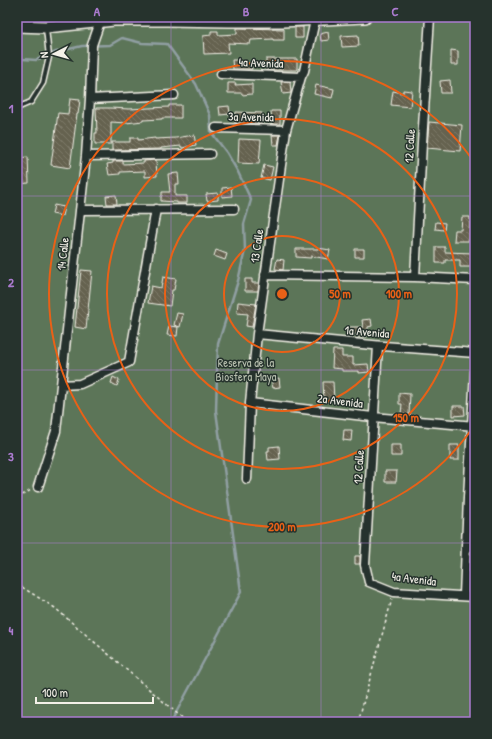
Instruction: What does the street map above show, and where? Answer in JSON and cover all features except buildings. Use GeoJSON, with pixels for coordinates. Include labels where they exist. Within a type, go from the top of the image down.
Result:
{"type":"FeatureCollection","features":[{"type":"Feature","properties":{"kind":"street"},"geometry":{"type":"LineString","coordinates":[[21,23],[46,27],[100,22],[114,19],[167,18],[315,20],[365,17]]}},
{"type":"Feature","properties":{"kind":"street","name":"12 Calle"},"geometry":{"type":"LineString","coordinates":[[415,278],[430,17]]}},
{"type":"Feature","properties":{"kind":"street","name":"13 Calle"},"geometry":{"type":"LineString","coordinates":[[247,479],[250,403],[257,334],[286,130],[304,71],[315,20]]}},
{"type":"Feature","properties":{"kind":"street","name":"14 Calle"},"geometry":{"type":"LineString","coordinates":[[38,487],[56,431],[86,156],[92,45],[100,22]]}},
{"type":"Feature","properties":{"kind":"street","name":"4a Avenida"},"geometry":{"type":"LineString","coordinates":[[221,74],[301,77]]}},
{"type":"Feature","properties":{"kind":"street"},"geometry":{"type":"LineString","coordinates":[[90,99],[174,95]]}},
{"type":"Feature","properties":{"kind":"street","name":"3a Avenida"},"geometry":{"type":"LineString","coordinates":[[216,128],[286,130]]}},
{"type":"Feature","properties":{"kind":"street"},"geometry":{"type":"LineString","coordinates":[[86,156],[210,154]]}},
{"type":"Feature","properties":{"kind":"street"},"geometry":{"type":"LineString","coordinates":[[61,385],[80,384],[129,362],[156,209]]}},
{"type":"Feature","properties":{"kind":"street"},"geometry":{"type":"LineString","coordinates":[[80,210],[234,209]]}},
{"type":"Feature","properties":{"kind":"street"},"geometry":{"type":"LineString","coordinates":[[265,275],[475,280]]}},
{"type":"Feature","properties":{"kind":"street","name":"1a Avenida"},"geometry":{"type":"LineString","coordinates":[[257,334],[378,346],[475,353]]}},
{"type":"Feature","properties":{"kind":"street","name":"12 Calle"},"geometry":{"type":"LineString","coordinates":[[365,565],[378,346]]}},
{"type":"Feature","properties":{"kind":"street"},"geometry":{"type":"LineString","coordinates":[[464,596],[471,498],[475,371]]}},
{"type":"Feature","properties":{"kind":"street","name":"2a Avenida"},"geometry":{"type":"LineString","coordinates":[[250,403],[373,417],[473,426]]}},
{"type":"Feature","properties":{"kind":"street","name":"4a Avenida"},"geometry":{"type":"LineString","coordinates":[[365,565],[369,582],[394,592],[475,597]]}},
{"type":"Feature","properties":{"kind":"lane"},"geometry":{"type":"LineString","coordinates":[[17,108],[31,102],[43,83],[49,57],[46,27]]}},
{"type":"Feature","properties":{"kind":"path"},"geometry":{"type":"LineString","coordinates":[[17,498],[38,487]]}},
{"type":"Feature","properties":{"kind":"path"},"geometry":{"type":"LineString","coordinates":[[17,584],[55,608],[187,722]]}},
{"type":"Feature","properties":{"kind":"path"},"geometry":{"type":"LineString","coordinates":[[358,722],[394,592]]}},
{"type":"Feature","properties":{"kind":"green space","name":"Reserva de la Biosfera Maya"},"geometry":{"type":"Polygon","coordinates":[[[17,17],[475,17],[475,722],[17,722],[17,17]]]}},
{"type":"Feature","properties":{"kind":"waterway"},"geometry":{"type":"LineString","coordinates":[[17,57],[36,60],[56,52],[82,46],[110,45],[122,38],[142,43],[167,44],[196,84],[210,115],[211,132],[227,153],[251,200],[244,224],[245,250],[238,281],[218,344],[216,411],[241,592],[171,722]]}}]}
